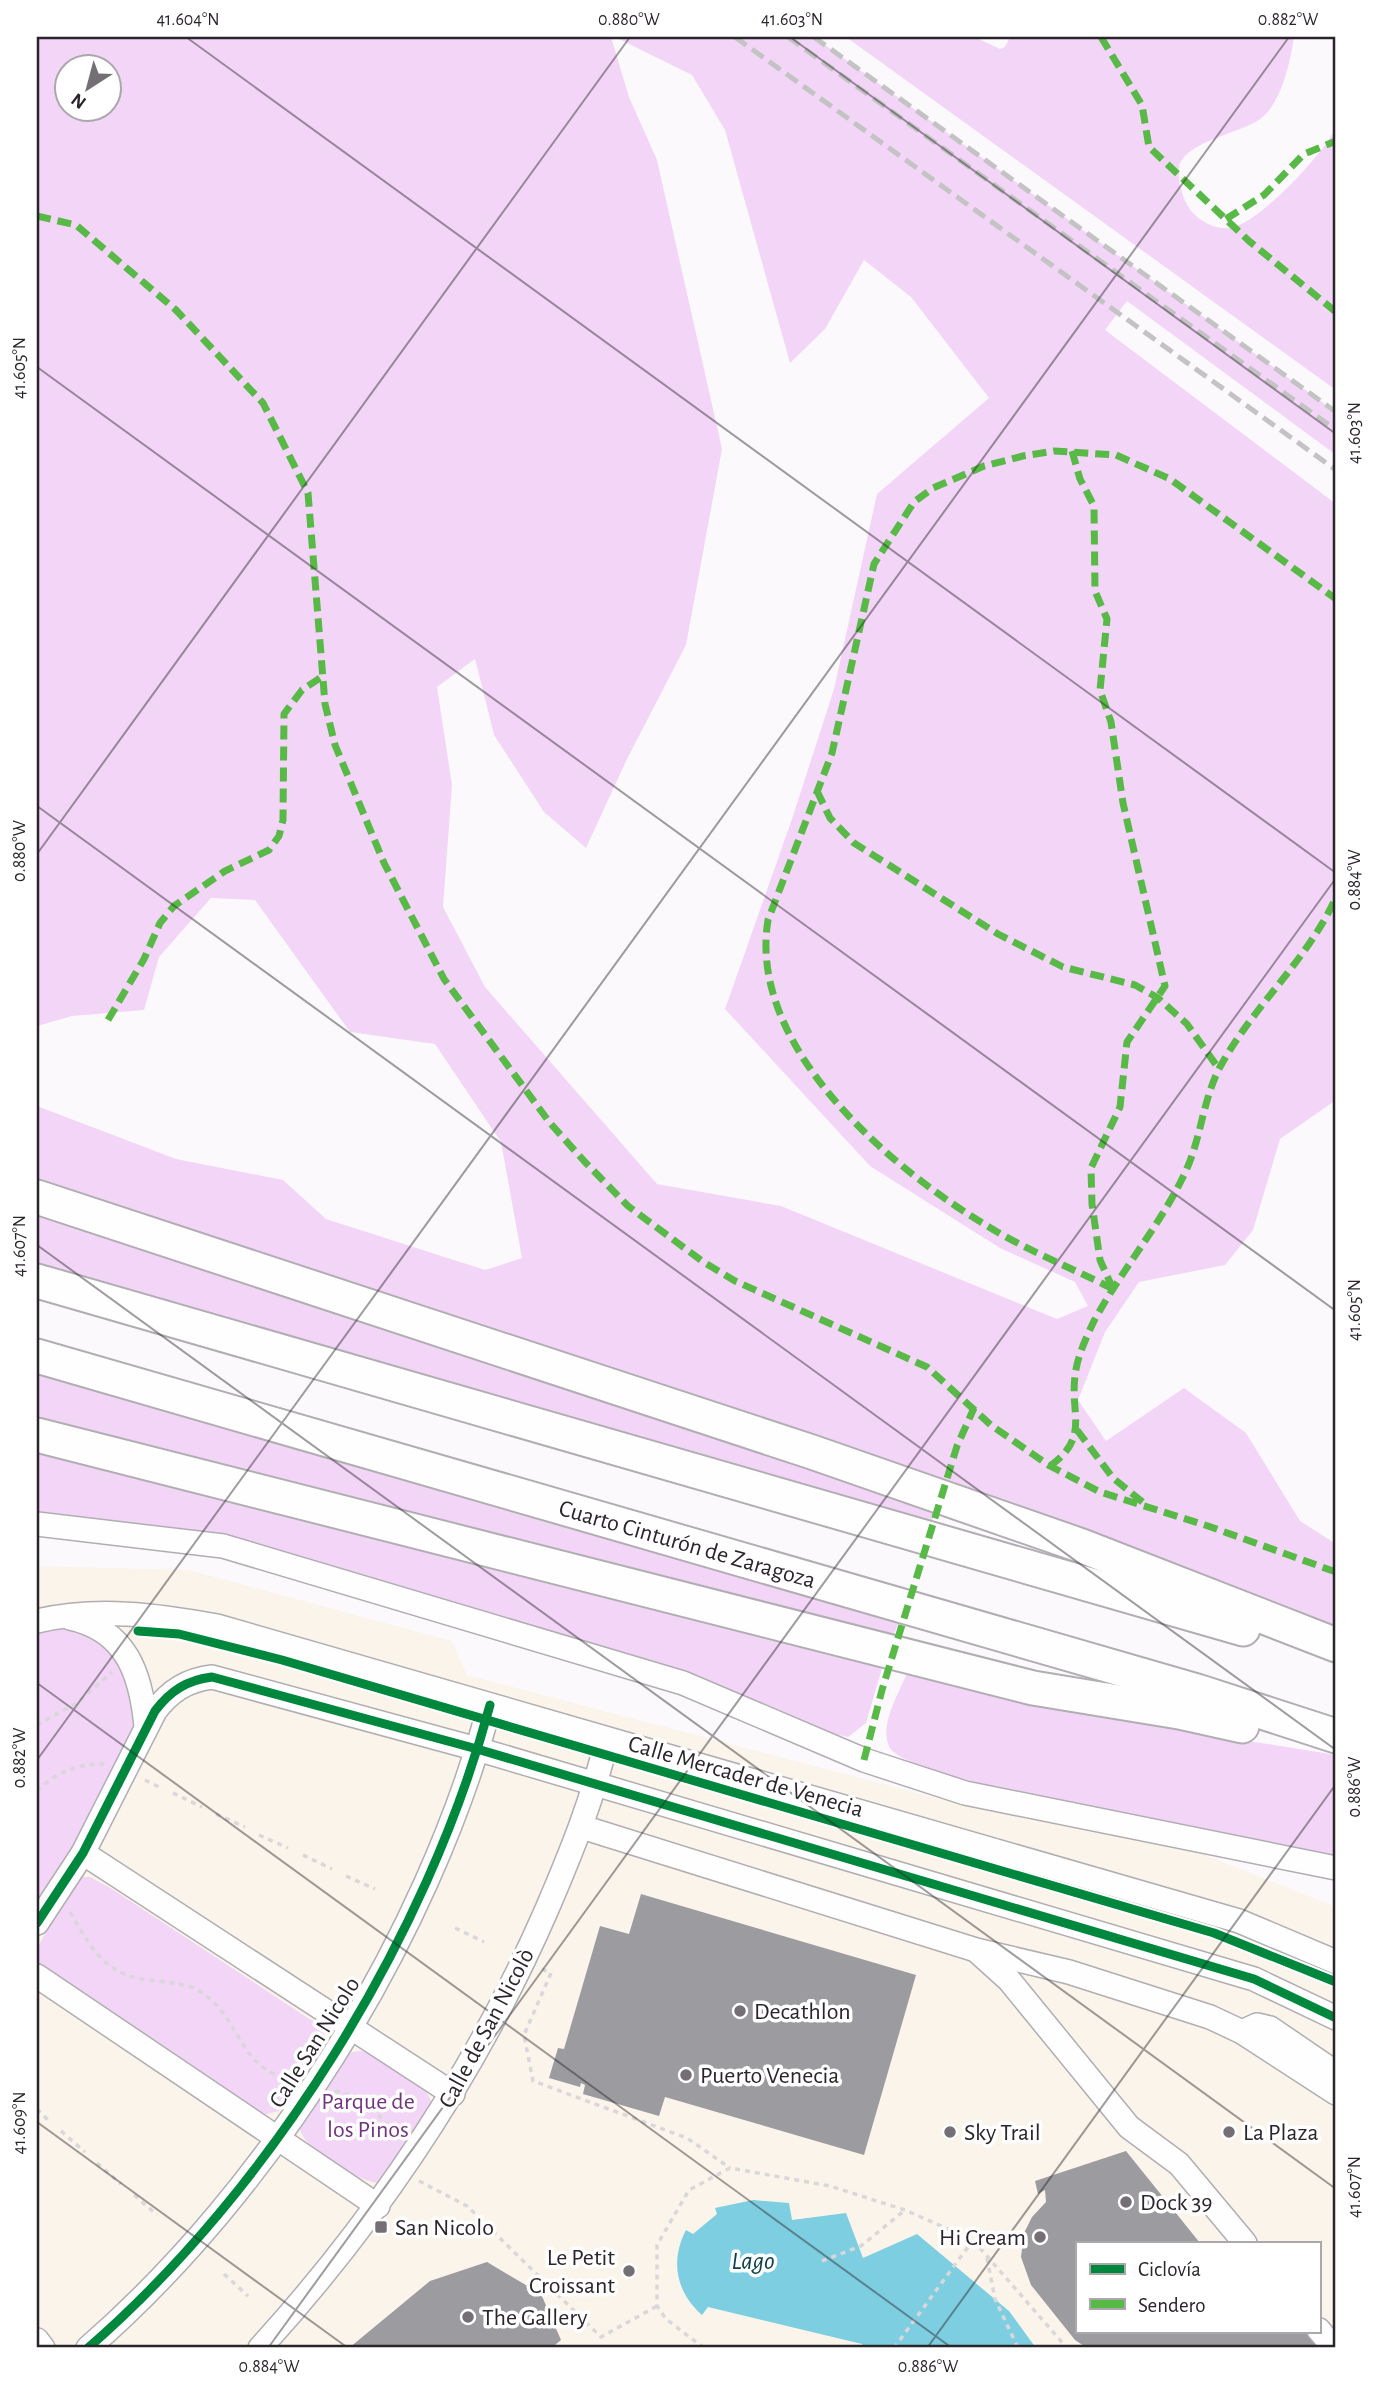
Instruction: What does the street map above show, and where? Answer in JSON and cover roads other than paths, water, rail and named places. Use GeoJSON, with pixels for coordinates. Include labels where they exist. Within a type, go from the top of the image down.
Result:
{"type":"FeatureCollection","features":[{"type":"Feature","properties":{"kind":"highway"},"geometry":{"type":"LineString","coordinates":[[37,1197],[812,1452],[1082,1546],[1336,1645]]}},
{"type":"Feature","properties":{"kind":"highway"},"geometry":{"type":"LineString","coordinates":[[37,1280],[1336,1655]]}},
{"type":"Feature","properties":{"kind":"highway","name":"Cuarto Cinturón de Zaragoza"},"geometry":{"type":"LineString","coordinates":[[37,1356],[1198,1691],[1336,1737]]}},
{"type":"Feature","properties":{"kind":"highway"},"geometry":{"type":"LineString","coordinates":[[37,1435],[1033,1688],[1179,1712],[1301,1740],[1336,1737]]}},
{"type":"Feature","properties":{"kind":"street"},"geometry":{"type":"LineString","coordinates":[[37,1524],[223,1546],[683,1683],[864,1760],[965,1793],[1336,1868]]}},
{"type":"Feature","properties":{"kind":"street","name":"Calle Mercader de Venecia"},"geometry":{"type":"LineString","coordinates":[[37,1621],[60,1616],[138,1613],[216,1626],[1239,1921],[1336,1962]]}},
{"type":"Feature","properties":{"kind":"street","name":"Calle Mercader de Venecia"},"geometry":{"type":"LineString","coordinates":[[60,1616],[91,1624],[122,1649],[142,1688],[146,1726]]}},
{"type":"Feature","properties":{"kind":"street","name":"Calle Mercader de Venecia"},"geometry":{"type":"LineString","coordinates":[[37,1923],[83,1853],[146,1726],[172,1691],[192,1681],[212,1677],[226,1678],[477,1749],[1254,1979],[1336,2018]]}},
{"type":"Feature","properties":{"kind":"street","name":"Calle San Nicolo"},"geometry":{"type":"LineString","coordinates":[[88,2348],[191,2246],[276,2138],[349,2028],[415,1909],[465,1793],[490,1705]]}},
{"type":"Feature","properties":{"kind":"street","name":"Calle de San Nicolò"},"geometry":{"type":"LineString","coordinates":[[260,2348],[378,2206],[453,2094],[524,1961],[582,1827],[607,1739]]}},
{"type":"Feature","properties":{"kind":"street"},"geometry":{"type":"LineString","coordinates":[[582,1827],[976,1950],[1107,1984],[1210,2017],[1241,2032],[1336,2093]]}},
{"type":"Feature","properties":{"kind":"street"},"geometry":{"type":"LineString","coordinates":[[83,1853],[453,2094]]}},
{"type":"Feature","properties":{"kind":"street"},"geometry":{"type":"LineString","coordinates":[[976,1950],[1009,1980],[1129,2127],[1180,2164],[1244,2242]]}},
{"type":"Feature","properties":{"kind":"street"},"geometry":{"type":"LineString","coordinates":[[37,1976],[378,2206]]}},
{"type":"Feature","properties":{"kind":"street"},"geometry":{"type":"LineString","coordinates":[[1241,2032],[1257,2025],[1270,2028],[1336,2073]]}},
{"type":"Feature","properties":{"kind":"street"},"geometry":{"type":"LineString","coordinates":[[1320,2331],[1334,2348]]}},
{"type":"Feature","properties":{"kind":"street"},"geometry":{"type":"LineString","coordinates":[[37,2340],[43,2348]]}},
{"type":"Feature","properties":{"kind":"water","name":"Lago"},"geometry":{"type":"Polygon","coordinates":[[[753,2200],[789,2203],[792,2220],[846,2213],[863,2258],[917,2234],[1009,2311],[1036,2348],[865,2348],[862,2344],[708,2307],[702,2315],[686,2296],[678,2276],[678,2253],[686,2230],[693,2234],[717,2214],[715,2208],[753,2200]]]}},
{"type":"Feature","properties":{"kind":"railway"},"geometry":{"type":"LineString","coordinates":[[735,37],[1336,470]]}},
{"type":"Feature","properties":{"kind":"railway"},"geometry":{"type":"LineString","coordinates":[[788,37],[1336,430]]}},
{"type":"Feature","properties":{"kind":"railway"},"geometry":{"type":"LineString","coordinates":[[814,37],[1336,412]]}},
{"type":"Feature","properties":{"kind":"place","name":"Decathlon"},"geometry":{"type":"Point","coordinates":[740,2011]}},
{"type":"Feature","properties":{"kind":"place","name":"Puerto Venecia"},"geometry":{"type":"Point","coordinates":[686,2075]}},
{"type":"Feature","properties":{"kind":"place","name":"Sky Trail"},"geometry":{"type":"Point","coordinates":[950,2132]}},
{"type":"Feature","properties":{"kind":"place","name":"La Plaza"},"geometry":{"type":"Point","coordinates":[1229,2132]}},
{"type":"Feature","properties":{"kind":"place","name":"Dock 39"},"geometry":{"type":"Point","coordinates":[1126,2202]}},
{"type":"Feature","properties":{"kind":"place","name":"San Nicolo"},"geometry":{"type":"Point","coordinates":[381,2227]}},
{"type":"Feature","properties":{"kind":"place","name":"Hi Cream"},"geometry":{"type":"Point","coordinates":[1040,2237]}},
{"type":"Feature","properties":{"kind":"place","name":"Le Petit Croissant"},"geometry":{"type":"Point","coordinates":[629,2271]}},
{"type":"Feature","properties":{"kind":"place","name":"The Gallery"},"geometry":{"type":"Point","coordinates":[468,2317]}},
{"type":"Feature","properties":{"kind":"park label","name":"Parque de los Pinos"},"geometry":{"type":"Point","coordinates":[368,2115]}}]}
